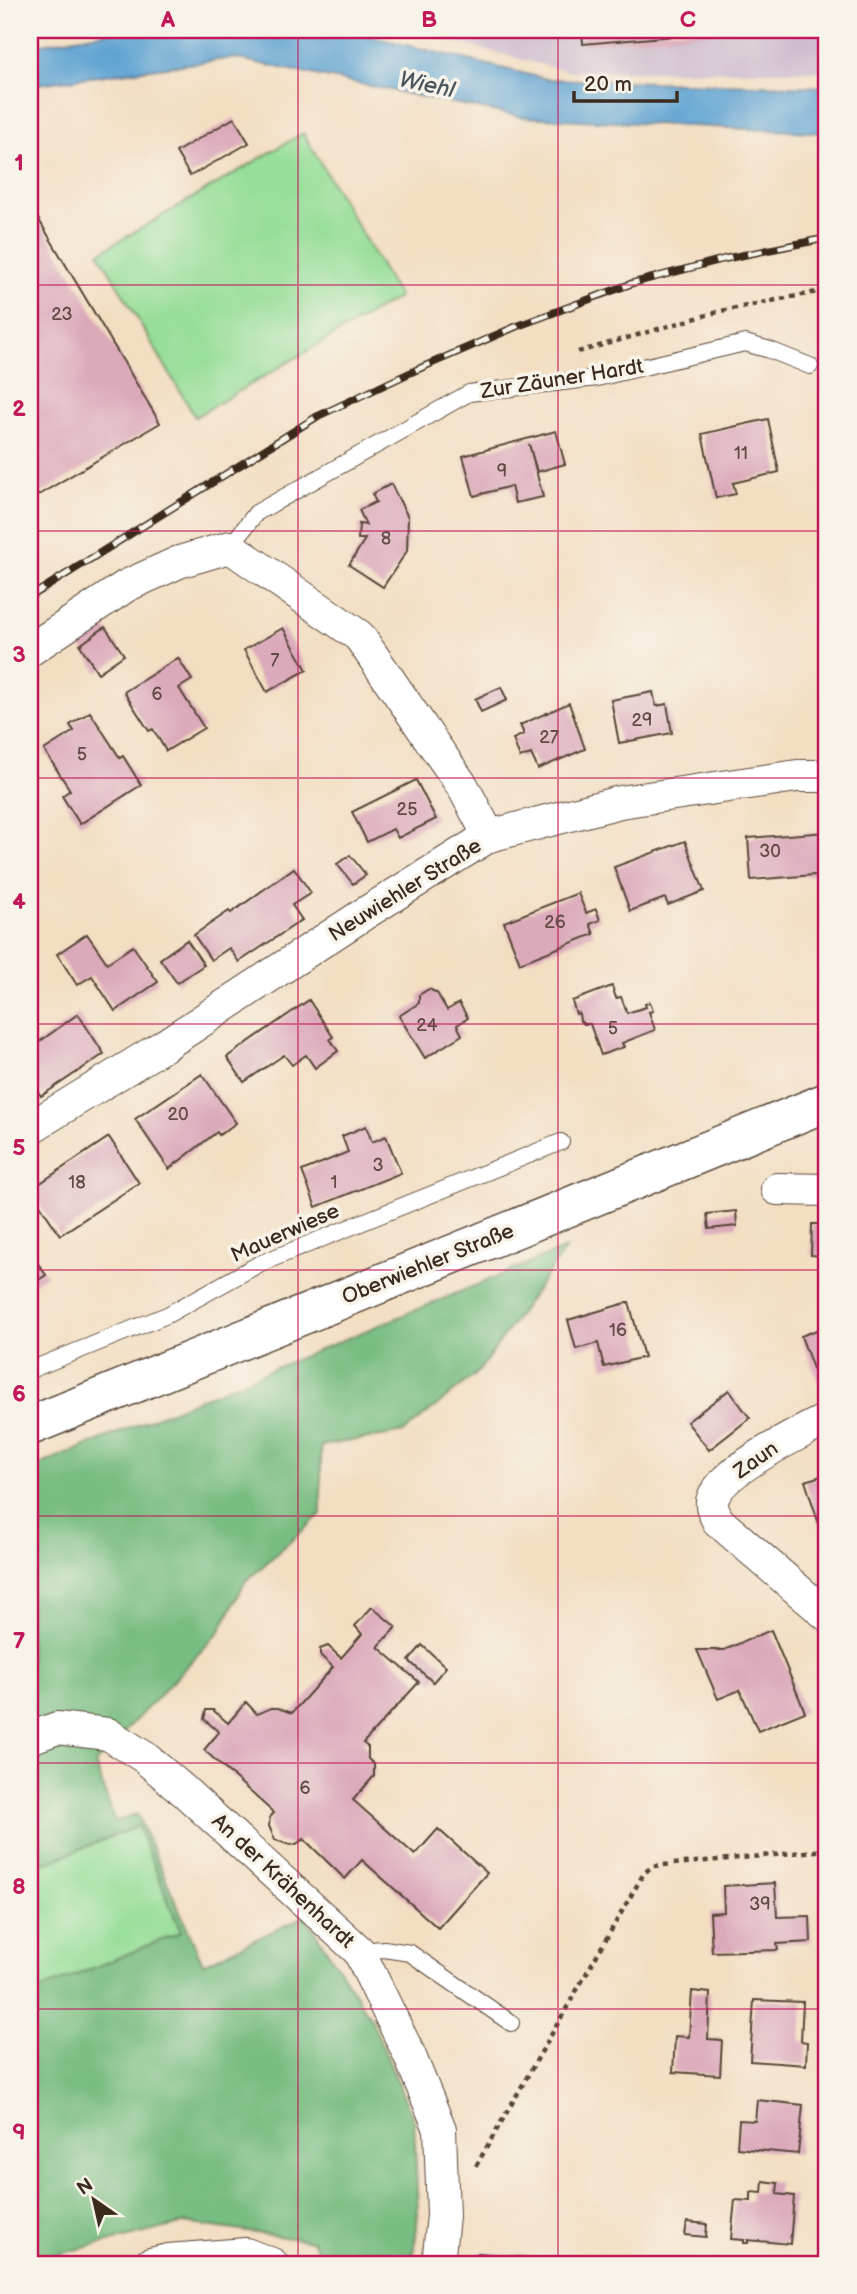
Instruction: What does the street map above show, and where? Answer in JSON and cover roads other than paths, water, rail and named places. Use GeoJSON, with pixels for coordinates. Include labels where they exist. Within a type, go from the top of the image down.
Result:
{"type":"FeatureCollection","features":[{"type":"Feature","properties":{"kind":"main road","name":"Oberwiehler Straße"},"geometry":{"type":"LineString","coordinates":[[30,1426],[827,1102]]}},
{"type":"Feature","properties":{"kind":"street"},"geometry":{"type":"LineString","coordinates":[[30,650],[126,586],[178,562],[230,547],[359,636],[463,787],[489,836]]}},
{"type":"Feature","properties":{"kind":"street","name":"Neuwiehler Straße"},"geometry":{"type":"LineString","coordinates":[[30,1128],[165,1045],[367,912],[489,836],[620,802],[797,776],[827,776]]}},
{"type":"Feature","properties":{"kind":"street"},"geometry":{"type":"LineString","coordinates":[[777,1189],[827,1190]]}},
{"type":"Feature","properties":{"kind":"street","name":"Zaun"},"geometry":{"type":"LineString","coordinates":[[827,1419],[785,1440],[736,1472],[719,1487],[712,1501],[713,1512],[718,1521],[827,1615]]}},
{"type":"Feature","properties":{"kind":"street","name":"An der Krähenhardt"},"geometry":{"type":"LineString","coordinates":[[30,1738],[57,1728],[108,1734],[144,1757],[232,1841],[359,1951],[409,2054],[440,2129],[443,2216],[438,2264]]}},
{"type":"Feature","properties":{"kind":"street"},"geometry":{"type":"LineString","coordinates":[[150,2264],[168,2260],[246,2254],[272,2264]]}},
{"type":"Feature","properties":{"kind":"lane","name":"Zur Zäuner Hardt"},"geometry":{"type":"LineString","coordinates":[[230,547],[256,513],[469,393],[597,378],[745,343],[810,366]]}},
{"type":"Feature","properties":{"kind":"lane","name":"Mauerwiese"},"geometry":{"type":"LineString","coordinates":[[30,1370],[167,1315],[259,1264],[561,1142]]}},
{"type":"Feature","properties":{"kind":"lane"},"geometry":{"type":"LineString","coordinates":[[359,1951],[384,1949],[410,1953],[511,2023]]}},
{"type":"Feature","properties":{"kind":"water","name":"Wiehl"},"geometry":{"type":"Polygon","coordinates":[[[121,30],[344,30],[547,79],[827,87],[827,133],[522,117],[233,58],[30,85],[30,46],[121,30]]]}},
{"type":"Feature","properties":{"kind":"railway"},"geometry":{"type":"LineString","coordinates":[[30,597],[318,416],[416,370],[515,327],[633,283],[724,259],[827,238]]}}]}
